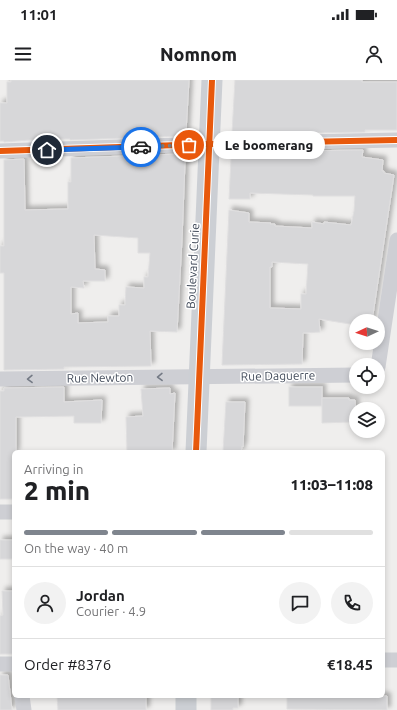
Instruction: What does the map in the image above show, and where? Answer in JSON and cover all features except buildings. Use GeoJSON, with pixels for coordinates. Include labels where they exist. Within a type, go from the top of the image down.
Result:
{"type":"FeatureCollection","features":[{"type":"Feature","properties":{"kind":"street","name":"Boulevard Curie"},"geometry":{"type":"LineString","coordinates":[[196,450],[212,80]]}},
{"type":"Feature","properties":{"kind":"street"},"geometry":{"type":"LineString","coordinates":[[0,152],[209,144],[397,140]]}},
{"type":"Feature","properties":{"kind":"street"},"geometry":{"type":"LineString","coordinates":[[379,358],[397,240]]}},
{"type":"Feature","properties":{"kind":"street","name":"Rue Daguerre"},"geometry":{"type":"LineString","coordinates":[[199,377],[349,375]]}},
{"type":"Feature","properties":{"kind":"street","name":"Rue Newton"},"geometry":{"type":"LineString","coordinates":[[0,379],[199,377]]}},
{"type":"Feature","properties":{"kind":"street"},"geometry":{"type":"LineString","coordinates":[[0,512],[12,512]]}},
{"type":"Feature","properties":{"kind":"street"},"geometry":{"type":"LineString","coordinates":[[385,660],[397,660]]}},
{"type":"Feature","properties":{"kind":"street"},"geometry":{"type":"LineString","coordinates":[[0,664],[12,664]]}},
{"type":"Feature","properties":{"kind":"street"},"geometry":{"type":"LineString","coordinates":[[22,698],[24,710]]}},
{"type":"Feature","properties":{"kind":"street"},"geometry":{"type":"LineString","coordinates":[[186,698],[186,710]]}},
{"type":"Feature","properties":{"kind":"cycle path"},"geometry":{"type":"LineString","coordinates":[[196,450],[212,80]]}},
{"type":"Feature","properties":{"kind":"cycle path"},"geometry":{"type":"LineString","coordinates":[[0,151],[209,144],[397,140]]}},
{"type":"Feature","properties":{"kind":"way so far"},"geometry":{"type":"LineString","coordinates":[[141,147],[189,145]]}},
{"type":"Feature","properties":{"kind":"place","name":"Le boomerang"},"geometry":{"type":"Point","coordinates":[189,145]}},
{"type":"Feature","properties":{"kind":"route"},"geometry":{"type":"LineString","coordinates":[[47,150],[141,147]]}}]}
